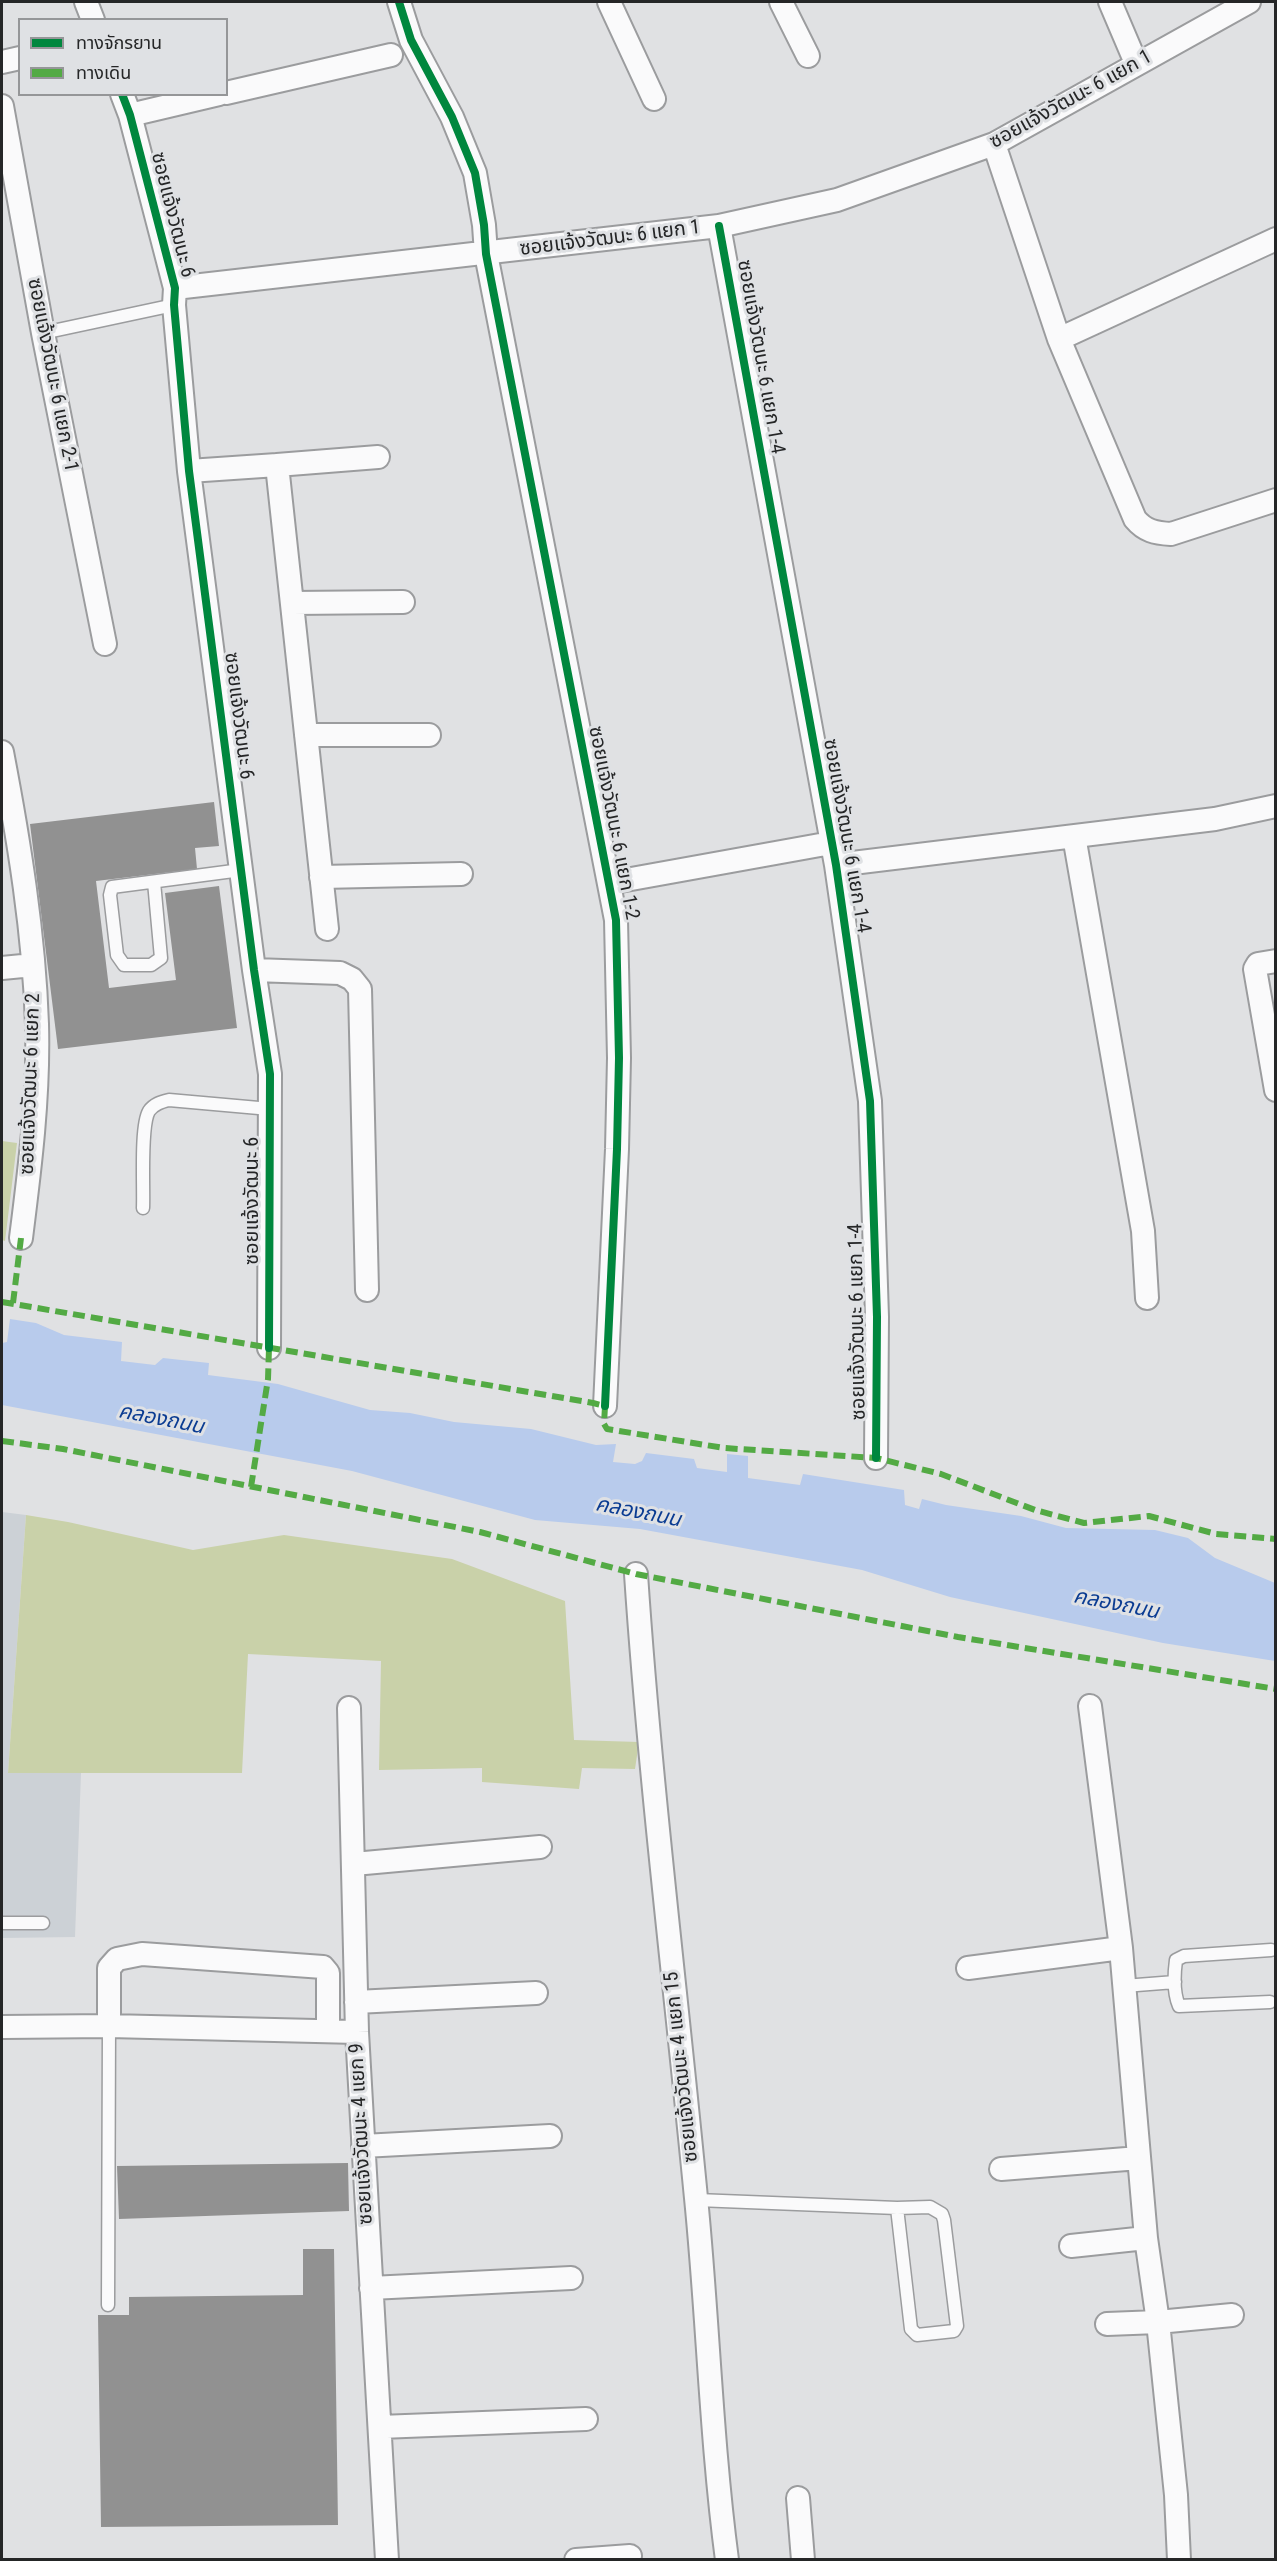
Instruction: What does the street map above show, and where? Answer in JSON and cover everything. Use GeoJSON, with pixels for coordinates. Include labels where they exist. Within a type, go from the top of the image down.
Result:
{"type":"FeatureCollection","features":[{"type":"Feature","properties":{"kind":"street"},"geometry":{"type":"LineString","coordinates":[[86,2],[92,18]]}},
{"type":"Feature","properties":{"kind":"street","name":"ซอยแจ้งวัฒนะ 6 แยก 1-2"},"geometry":{"type":"LineString","coordinates":[[399,2],[411,40],[452,117],[475,173],[484,225],[486,254],[616,920],[619,1058],[617,1149],[605,1406]]}},
{"type":"Feature","properties":{"kind":"street"},"geometry":{"type":"LineString","coordinates":[[609,2],[654,99]]}},
{"type":"Feature","properties":{"kind":"street"},"geometry":{"type":"LineString","coordinates":[[781,2],[808,56]]}},
{"type":"Feature","properties":{"kind":"street"},"geometry":{"type":"LineString","coordinates":[[1110,2],[1136,63]]}},
{"type":"Feature","properties":{"kind":"street","name":"ซอยแจ้งวัฒนะ 6 แยก 1"},"geometry":{"type":"LineString","coordinates":[[174,296],[486,254],[720,226],[837,200],[994,144],[1249,2]]}},
{"type":"Feature","properties":{"kind":"street"},"geometry":{"type":"LineString","coordinates":[[228,93],[391,55]]}},
{"type":"Feature","properties":{"kind":"street"},"geometry":{"type":"LineString","coordinates":[[2,62],[18,58]]}},
{"type":"Feature","properties":{"kind":"street"},"geometry":{"type":"LineString","coordinates":[[126,105],[202,96]]}},
{"type":"Feature","properties":{"kind":"street","name":"ซอยแจ้งวัฒนะ 6"},"geometry":{"type":"LineString","coordinates":[[126,105],[174,296],[189,471],[254,970],[270,1074],[269,1348]]}},
{"type":"Feature","properties":{"kind":"street","name":"ซอยแจ้งวัฒนะ 6 แยก 2-1"},"geometry":{"type":"LineString","coordinates":[[2,106],[105,644]]}},
{"type":"Feature","properties":{"kind":"street"},"geometry":{"type":"LineString","coordinates":[[994,144],[1059,339],[1128,507],[1142,527],[1155,533],[1170,534],[1275,500]]}},
{"type":"Feature","properties":{"kind":"street","name":"ซอยแจ้งวัฒนะ 6 แยก 1-4"},"geometry":{"type":"LineString","coordinates":[[720,226],[836,865],[870,1101],[877,1317],[876,1458]]}},
{"type":"Feature","properties":{"kind":"street"},"geometry":{"type":"LineString","coordinates":[[1059,339],[1275,239]]}},
{"type":"Feature","properties":{"kind":"street"},"geometry":{"type":"LineString","coordinates":[[189,471],[378,457]]}},
{"type":"Feature","properties":{"kind":"street"},"geometry":{"type":"LineString","coordinates":[[277,465],[327,929]]}},
{"type":"Feature","properties":{"kind":"street"},"geometry":{"type":"LineString","coordinates":[[292,603],[403,602]]}},
{"type":"Feature","properties":{"kind":"street"},"geometry":{"type":"LineString","coordinates":[[306,735],[429,735]]}},
{"type":"Feature","properties":{"kind":"street","name":"ซอยแจ้งวัฒนะ 6 แยก 2"},"geometry":{"type":"LineString","coordinates":[[2,752],[16,827],[33,965],[37,1025],[33,1137],[21,1238]]}},
{"type":"Feature","properties":{"kind":"street"},"geometry":{"type":"LineString","coordinates":[[836,865],[1215,819],[1275,806]]}},
{"type":"Feature","properties":{"kind":"street"},"geometry":{"type":"LineString","coordinates":[[1074,836],[1143,1231],[1147,1298]]}},
{"type":"Feature","properties":{"kind":"street"},"geometry":{"type":"LineString","coordinates":[[609,883],[831,843]]}},
{"type":"Feature","properties":{"kind":"street"},"geometry":{"type":"LineString","coordinates":[[321,877],[461,874]]}},
{"type":"Feature","properties":{"kind":"street"},"geometry":{"type":"LineString","coordinates":[[1275,961],[1258,964],[1255,969],[1273,1057],[1275,1090]]}},
{"type":"Feature","properties":{"kind":"street"},"geometry":{"type":"LineString","coordinates":[[2,968],[33,965]]}},
{"type":"Feature","properties":{"kind":"street"},"geometry":{"type":"LineString","coordinates":[[254,970],[340,973],[352,979],[360,989],[367,1290]]}},
{"type":"Feature","properties":{"kind":"street","name":"ซอยแจ้งวัฒนะ 4 แยก 15"},"geometry":{"type":"LineString","coordinates":[[636,1574],[650,1765],[697,2200],[719,2496],[727,2559]]}},
{"type":"Feature","properties":{"kind":"street"},"geometry":{"type":"LineString","coordinates":[[1090,1706],[1121,1948],[1146,2238],[1158,2322],[1176,2495],[1179,2559]]}},
{"type":"Feature","properties":{"kind":"street","name":"ซอยแจ้งวัฒนะ 4 แยก 9"},"geometry":{"type":"LineString","coordinates":[[349,1707],[357,2032],[387,2559]]}},
{"type":"Feature","properties":{"kind":"street"},"geometry":{"type":"LineString","coordinates":[[354,1864],[540,1847]]}},
{"type":"Feature","properties":{"kind":"street"},"geometry":{"type":"LineString","coordinates":[[968,1968],[1121,1948]]}},
{"type":"Feature","properties":{"kind":"street"},"geometry":{"type":"LineString","coordinates":[[109,2026],[109,1968],[117,1959],[142,1954],[323,1967],[328,1973],[328,2030]]}},
{"type":"Feature","properties":{"kind":"street"},"geometry":{"type":"LineString","coordinates":[[356,2002],[536,1993]]}},
{"type":"Feature","properties":{"kind":"street"},"geometry":{"type":"LineString","coordinates":[[2,2028],[109,2026],[357,2032]]}},
{"type":"Feature","properties":{"kind":"street"},"geometry":{"type":"LineString","coordinates":[[363,2146],[550,2136]]}},
{"type":"Feature","properties":{"kind":"street"},"geometry":{"type":"LineString","coordinates":[[1001,2169],[1139,2158]]}},
{"type":"Feature","properties":{"kind":"street"},"geometry":{"type":"LineString","coordinates":[[1071,2246],[1146,2238]]}},
{"type":"Feature","properties":{"kind":"street"},"geometry":{"type":"LineString","coordinates":[[371,2288],[571,2278]]}},
{"type":"Feature","properties":{"kind":"street"},"geometry":{"type":"LineString","coordinates":[[1107,2324],[1232,2315]]}},
{"type":"Feature","properties":{"kind":"street"},"geometry":{"type":"LineString","coordinates":[[380,2427],[586,2419]]}},
{"type":"Feature","properties":{"kind":"street"},"geometry":{"type":"LineString","coordinates":[[798,2498],[803,2559]]}},
{"type":"Feature","properties":{"kind":"street"},"geometry":{"type":"LineString","coordinates":[[576,2559],[630,2556]]}},
{"type":"Feature","properties":{"kind":"lane"},"geometry":{"type":"LineString","coordinates":[[44,333],[174,296]]}},
{"type":"Feature","properties":{"kind":"lane"},"geometry":{"type":"LineString","coordinates":[[154,882],[161,958],[152,965],[124,965],[117,955],[110,895],[112,887],[241,870]]}},
{"type":"Feature","properties":{"kind":"lane"},"geometry":{"type":"LineString","coordinates":[[143,1208],[144,1136],[148,1113],[154,1105],[169,1100],[270,1109]]}},
{"type":"Feature","properties":{"kind":"lane"},"geometry":{"type":"LineString","coordinates":[[2,1923],[43,1923]]}},
{"type":"Feature","properties":{"kind":"lane"},"geometry":{"type":"LineString","coordinates":[[1270,1950],[1184,1956],[1176,1960],[1175,1982],[1179,2006],[1270,2002]]}},
{"type":"Feature","properties":{"kind":"lane"},"geometry":{"type":"LineString","coordinates":[[1124,1986],[1175,1982]]}},
{"type":"Feature","properties":{"kind":"lane"},"geometry":{"type":"LineString","coordinates":[[108,2305],[109,2026]]}},
{"type":"Feature","properties":{"kind":"lane"},"geometry":{"type":"LineString","coordinates":[[697,2200],[897,2208],[930,2207],[942,2214],[957,2326],[954,2331],[917,2335],[911,2329],[897,2208]]}},
{"type":"Feature","properties":{"kind":"shaded area"},"geometry":{"type":"Polygon","coordinates":[[[2,1512],[26,1515],[8,1773],[81,1773],[75,1937],[2,1938],[2,1512]]]}},
{"type":"Feature","properties":{"kind":"green space"},"geometry":{"type":"Polygon","coordinates":[[[2,1141],[17,1143],[5,1241],[2,1240],[2,1141]]]}},
{"type":"Feature","properties":{"kind":"green space"},"geometry":{"type":"Polygon","coordinates":[[[26,1515],[193,1550],[284,1535],[452,1559],[565,1601],[574,1740],[639,1742],[635,1769],[582,1768],[579,1789],[482,1782],[482,1768],[379,1770],[381,1661],[248,1654],[242,1773],[8,1773],[26,1515]]]}},
{"type":"Feature","properties":{"kind":"water","name":"คลองถนน"},"geometry":{"type":"Polygon","coordinates":[[[10,1319],[36,1323],[64,1335],[122,1342],[121,1361],[155,1365],[163,1358],[209,1363],[208,1375],[278,1384],[370,1410],[410,1413],[454,1422],[531,1429],[596,1445],[616,1444],[613,1462],[635,1464],[642,1461],[646,1453],[694,1459],[697,1468],[727,1472],[727,1454],[748,1456],[748,1478],[800,1485],[803,1474],[904,1490],[905,1505],[919,1509],[922,1499],[946,1505],[1021,1516],[1066,1528],[1155,1530],[1188,1538],[1215,1558],[1275,1583],[1275,1661],[1163,1643],[950,1597],[862,1570],[640,1529],[535,1520],[352,1471],[2,1405],[2,1343],[7,1342],[10,1319]]]}},
{"type":"Feature","properties":{"kind":"building"},"geometry":{"type":"Polygon","coordinates":[[[214,802],[219,846],[195,848],[197,869],[96,881],[109,988],[176,980],[165,893],[219,886],[237,1028],[58,1049],[30,824],[214,802]]]}},
{"type":"Feature","properties":{"kind":"building"},"geometry":{"type":"Polygon","coordinates":[[[348,2163],[349,2211],[119,2219],[117,2166],[348,2163]]]}},
{"type":"Feature","properties":{"kind":"building"},"geometry":{"type":"Polygon","coordinates":[[[303,2249],[334,2249],[338,2525],[101,2527],[98,2315],[129,2315],[129,2297],[303,2295],[303,2249]]]}},
{"type":"Feature","properties":{"kind":"marked path"},"geometry":{"type":"LineString","coordinates":[[13,1303],[21,1238]]}},
{"type":"Feature","properties":{"kind":"marked path"},"geometry":{"type":"LineString","coordinates":[[2,1302],[593,1403],[605,1406],[604,1424],[607,1429],[724,1448],[876,1458],[941,1474],[1035,1510],[1084,1523],[1149,1516],[1216,1534],[1276,1539]]}},
{"type":"Feature","properties":{"kind":"marked path"},"geometry":{"type":"LineString","coordinates":[[251,1487],[268,1379],[269,1348]]}},
{"type":"Feature","properties":{"kind":"marked path"},"geometry":{"type":"LineString","coordinates":[[2,1441],[63,1449],[480,1532],[636,1574],[958,1637],[1276,1689]]}},
{"type":"Feature","properties":{"kind":"cycle path"},"geometry":{"type":"LineString","coordinates":[[399,2],[411,40],[452,117],[475,173],[484,225],[486,254],[616,920],[619,1058],[617,1149],[605,1406]]}},
{"type":"Feature","properties":{"kind":"cycle path"},"geometry":{"type":"LineString","coordinates":[[123,96],[130,115],[175,288],[174,305],[189,471],[254,970],[270,1074],[269,1348]]}},
{"type":"Feature","properties":{"kind":"cycle path"},"geometry":{"type":"LineString","coordinates":[[719,226],[836,865],[870,1101],[877,1317],[876,1458]]}}]}
